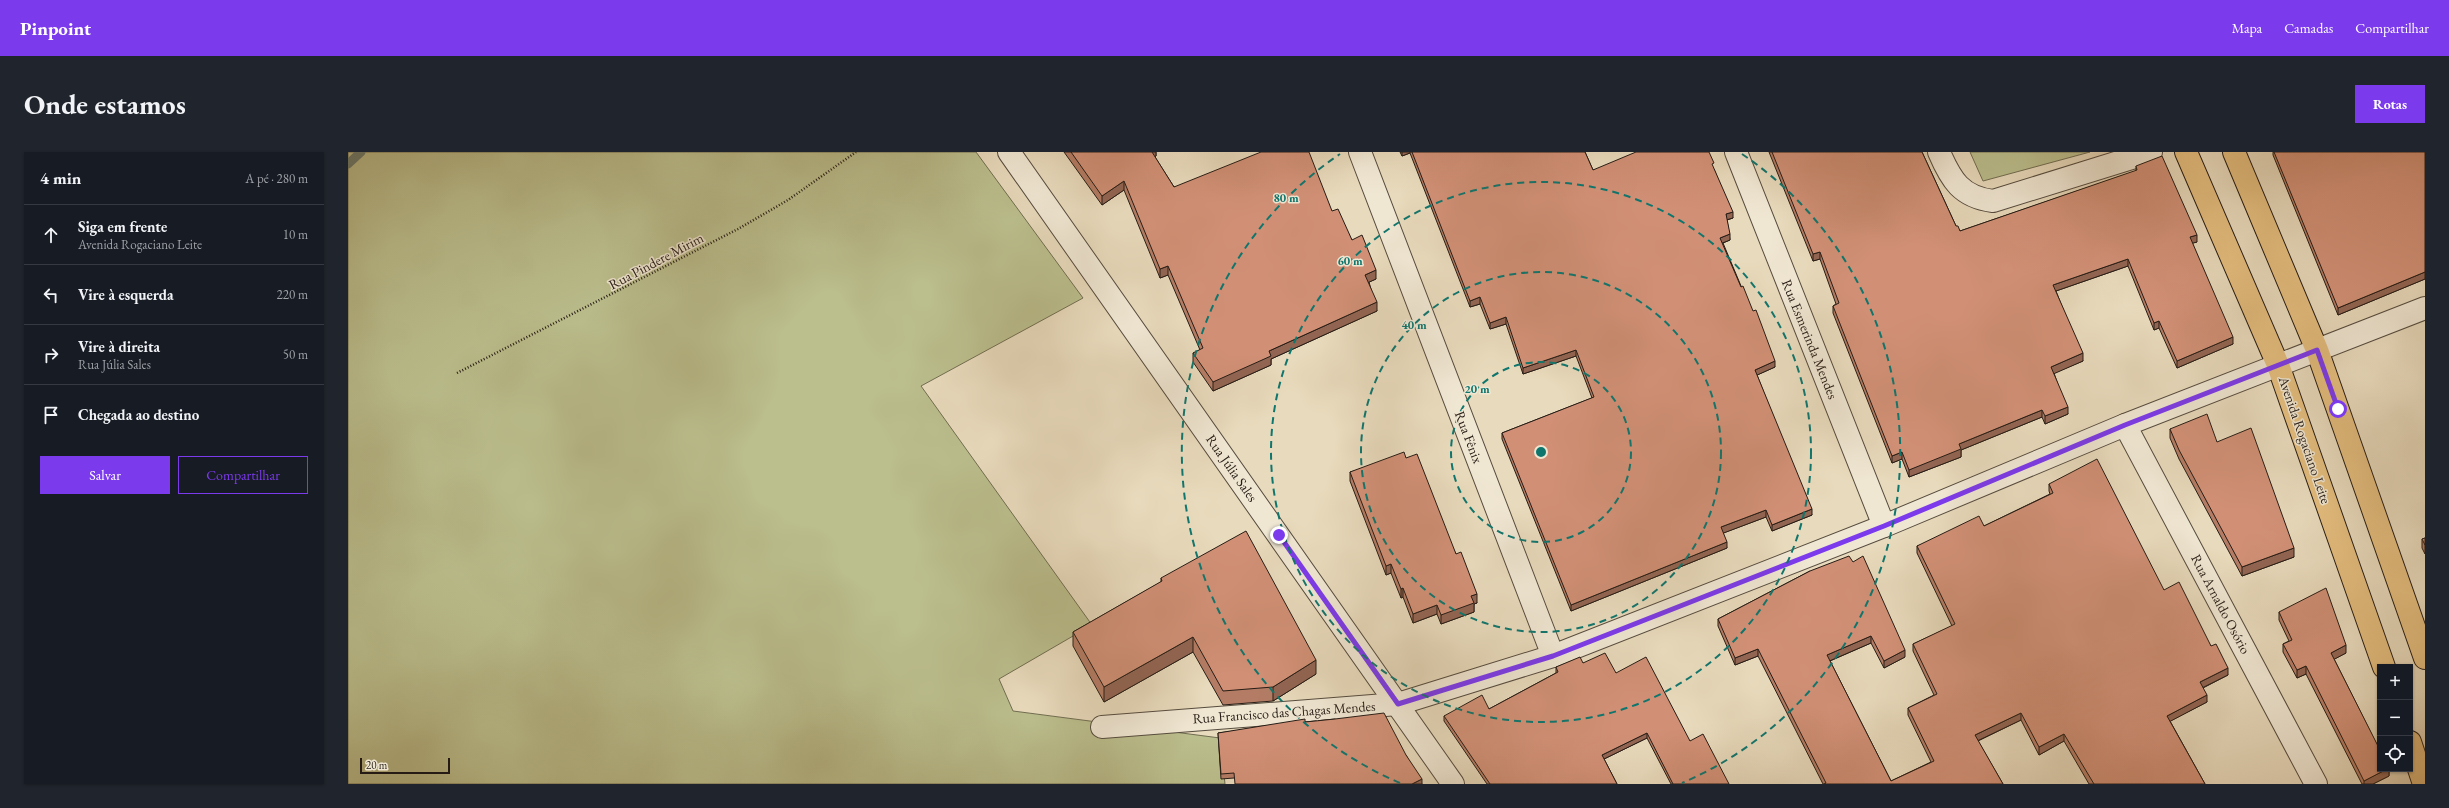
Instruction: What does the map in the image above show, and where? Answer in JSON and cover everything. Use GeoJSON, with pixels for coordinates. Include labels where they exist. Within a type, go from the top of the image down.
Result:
{"type":"FeatureCollection","features":[{"type":"Feature","properties":{"kind":"main road","name":"Avenida Rogaciano Leite"},"geometry":{"type":"LineString","coordinates":[[2186,152],[2278,365],[2383,664]]}},
{"type":"Feature","properties":{"kind":"main road"},"geometry":{"type":"LineString","coordinates":[[2238,153],[2317,350],[2425,658]]}},
{"type":"Feature","properties":{"kind":"main road"},"geometry":{"type":"LineString","coordinates":[[2413,751],[2424,784]]}},
{"type":"Feature","properties":{"kind":"street","name":"Rua Júlia Sales"},"geometry":{"type":"LineString","coordinates":[[1009,152],[1453,784]]}},
{"type":"Feature","properties":{"kind":"street","name":"Rua Fênix"},"geometry":{"type":"LineString","coordinates":[[1360,152],[1553,656]]}},
{"type":"Feature","properties":{"kind":"street","name":"Rua Esmerinda Mendes"},"geometry":{"type":"LineString","coordinates":[[1736,152],[1884,526]]}},
{"type":"Feature","properties":{"kind":"street"},"geometry":{"type":"LineString","coordinates":[[1939,152],[1954,183],[1978,200],[1993,202],[2151,152]]}},
{"type":"Feature","properties":{"kind":"street","name":"Rua Francisco das Chagas Mendes"},"geometry":{"type":"LineString","coordinates":[[1102,726],[1398,704],[1553,656],[1884,526],[2125,425],[2425,308]]}},
{"type":"Feature","properties":{"kind":"street","name":"Rua Arnaldo Osório"},"geometry":{"type":"LineString","coordinates":[[2125,425],[2316,784]]}},
{"type":"Feature","properties":{"kind":"path","name":"Rua Pindere Mirim"},"geometry":{"type":"LineString","coordinates":[[457,373],[738,229],[788,200],[856,152]]}},
{"type":"Feature","properties":{"kind":"green space"},"geometry":{"type":"Polygon","coordinates":[[[348,152],[976,152],[1083,298],[921,386],[1092,625],[999,679],[1013,711],[1220,738],[1225,784],[348,784],[348,152]]]}},
{"type":"Feature","properties":{"kind":"green space"},"geometry":{"type":"Polygon","coordinates":[[[1970,152],[2090,152],[1983,181],[1970,152]]]}},
{"type":"Feature","properties":{"kind":"building"},"geometry":{"type":"Polygon","coordinates":[[[1071,152],[1152,152],[1174,187],[1261,152],[1309,152],[1332,211],[1338,209],[1352,240],[1362,235],[1376,270],[1365,275],[1377,302],[1269,351],[1271,356],[1213,382],[1193,353],[1203,348],[1168,266],[1160,269],[1124,181],[1102,196],[1071,152]]]}},
{"type":"Feature","properties":{"kind":"building"},"geometry":{"type":"Polygon","coordinates":[[[1412,152],[1585,152],[1593,170],[1636,152],[1709,152],[1714,163],[1712,164],[1733,212],[1726,214],[1730,234],[1720,238],[1753,311],[1756,310],[1775,361],[1755,370],[1812,509],[1772,525],[1766,510],[1721,527],[1727,542],[1571,605],[1502,433],[1594,397],[1576,350],[1523,368],[1506,317],[1490,323],[1480,297],[1470,301],[1412,152]]]}},
{"type":"Feature","properties":{"kind":"building"},"geometry":{"type":"Polygon","coordinates":[[[1772,152],[1922,152],[1956,226],[1958,226],[1960,231],[2137,170],[2136,166],[2162,156],[2197,235],[2190,237],[2233,337],[2177,361],[2159,321],[2154,323],[2128,259],[2053,285],[2083,353],[2051,367],[2068,407],[2045,416],[2042,410],[1959,444],[1961,449],[1909,470],[1902,452],[1892,456],[1833,306],[1839,303],[1820,252],[1813,254],[1772,152]]]}},
{"type":"Feature","properties":{"kind":"building"},"geometry":{"type":"Polygon","coordinates":[[[2274,152],[2425,152],[2425,272],[2338,308],[2274,152]]]}},
{"type":"Feature","properties":{"kind":"building"},"geometry":{"type":"Polygon","coordinates":[[[2207,414],[2217,442],[2251,428],[2294,548],[2242,567],[2179,450],[2170,429],[2207,414]]]}},
{"type":"Feature","properties":{"kind":"building"},"geometry":{"type":"Polygon","coordinates":[[[1404,452],[1406,458],[1417,454],[1456,554],[1461,552],[1477,594],[1471,596],[1474,603],[1441,615],[1437,605],[1413,614],[1403,588],[1401,589],[1391,564],[1386,566],[1350,472],[1404,452]]]}},
{"type":"Feature","properties":{"kind":"building"},"geometry":{"type":"Polygon","coordinates":[[[2097,459],[2164,590],[2179,582],[2211,646],[2216,644],[2228,668],[2200,682],[2207,695],[2167,716],[2205,784],[2094,784],[2064,734],[2039,747],[2021,713],[1975,735],[2003,784],[1824,784],[1826,783],[1758,649],[1735,658],[1718,619],[1810,571],[1849,556],[1853,562],[1863,556],[1905,650],[1884,661],[1871,636],[1827,655],[1891,781],[1934,761],[1908,708],[1937,694],[1913,644],[1955,624],[1917,546],[1979,516],[1984,526],[2053,493],[2049,484],[2097,459]]]}},
{"type":"Feature","properties":{"kind":"building"},"geometry":{"type":"Polygon","coordinates":[[[1246,531],[1316,660],[1273,687],[1223,691],[1193,637],[1104,687],[1073,632],[1162,581],[1161,578],[1246,531]]]}},
{"type":"Feature","properties":{"kind":"building"},"geometry":{"type":"Polygon","coordinates":[[[2425,538],[2425,545],[2422,539],[2425,538]]]}},
{"type":"Feature","properties":{"kind":"building"},"geometry":{"type":"Polygon","coordinates":[[[2326,588],[2346,645],[2331,653],[2377,744],[2377,772],[2381,772],[2364,781],[2306,666],[2297,670],[2283,644],[2292,640],[2279,612],[2326,588]]]}},
{"type":"Feature","properties":{"kind":"building"},"geometry":{"type":"Polygon","coordinates":[[[1605,653],[1616,673],[1646,657],[1690,741],[1703,734],[1729,784],[1673,784],[1647,733],[1602,755],[1617,784],[1490,784],[1444,716],[1482,695],[1489,709],[1558,672],[1556,667],[1580,657],[1583,663],[1605,653]]]}},
{"type":"Feature","properties":{"kind":"building"},"geometry":{"type":"Polygon","coordinates":[[[1384,713],[1406,755],[1422,779],[1412,784],[1235,784],[1234,773],[1221,774],[1218,733],[1305,719],[1305,722],[1384,713]]]}},
{"type":"Feature","properties":{"kind":"waterway"},"geometry":{"type":"LineString","coordinates":[[348,164],[361,152]]}},
{"type":"Feature","properties":{"kind":"route"},"geometry":{"type":"LineString","coordinates":[[1279,535],[1398,704],[1553,656],[1884,526],[2125,425],[2317,350],[2338,409]]}}]}
